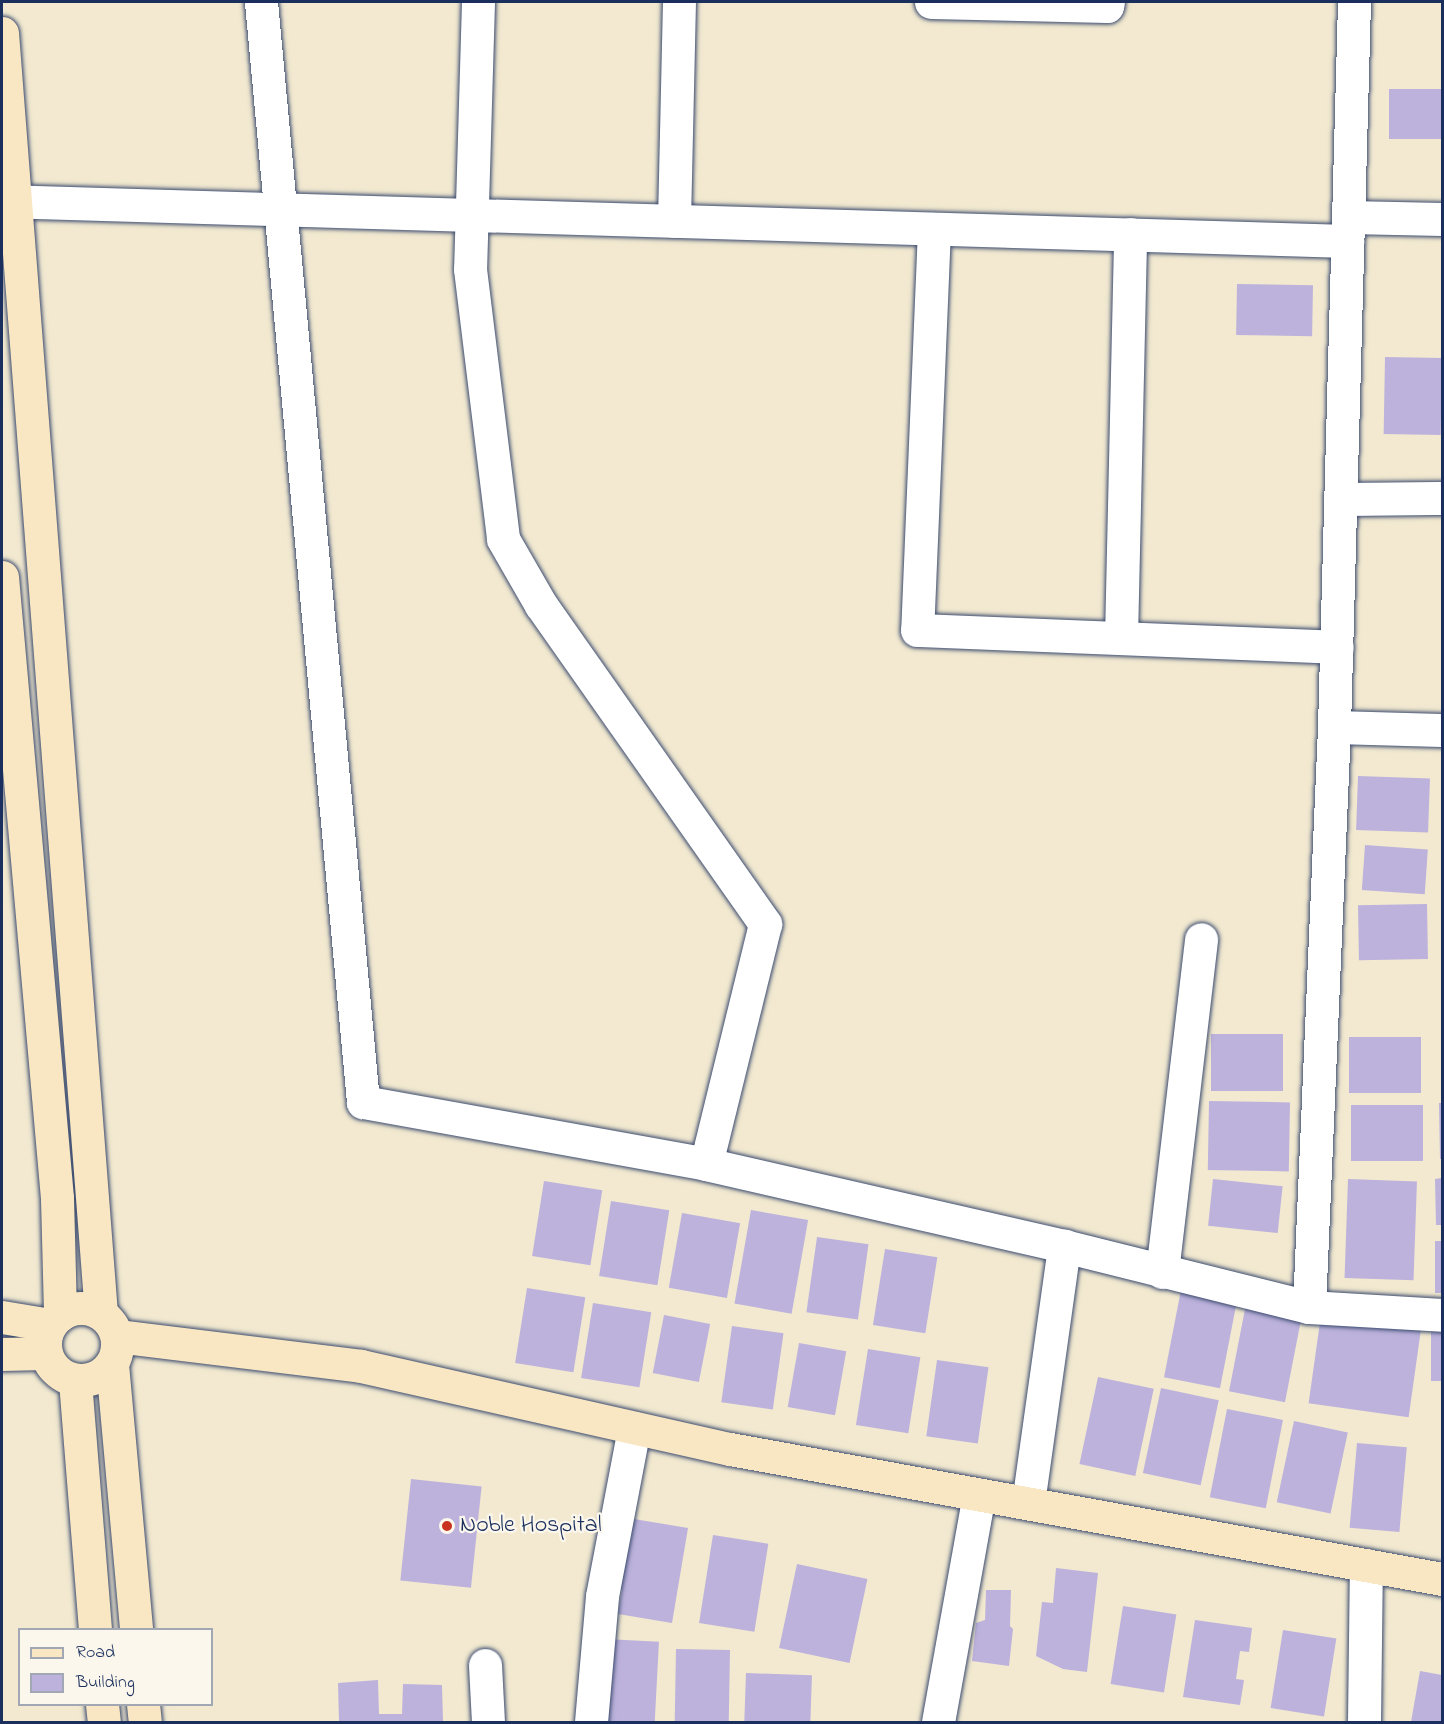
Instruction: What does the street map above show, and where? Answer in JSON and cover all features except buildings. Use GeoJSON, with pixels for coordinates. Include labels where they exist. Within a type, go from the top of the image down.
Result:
{"type":"FeatureCollection","features":[{"type":"Feature","properties":{"kind":"main road"},"geometry":{"type":"LineString","coordinates":[[2,33],[8,201],[136,1628]]}},
{"type":"Feature","properties":{"kind":"main road"},"geometry":{"type":"LineString","coordinates":[[2,577],[57,1197],[51,1366],[75,1381],[103,1374],[110,1338]]}},
{"type":"Feature","properties":{"kind":"main road"},"geometry":{"type":"LineString","coordinates":[[2,1354],[52,1331],[87,1308],[110,1338],[361,1366],[634,1428],[979,1495],[1443,1579]]}},
{"type":"Feature","properties":{"kind":"main road"},"geometry":{"type":"LineString","coordinates":[[2,1317],[52,1331]]}},
{"type":"Feature","properties":{"kind":"main road"},"geometry":{"type":"LineString","coordinates":[[75,1381],[95,1628]]}},
{"type":"Feature","properties":{"kind":"main road"},"geometry":{"type":"LineString","coordinates":[[102,1706],[104,1722]]}},
{"type":"Feature","properties":{"kind":"main road"},"geometry":{"type":"LineString","coordinates":[[143,1706],[145,1722]]}},
{"type":"Feature","properties":{"kind":"street"},"geometry":{"type":"LineString","coordinates":[[261,2],[363,1102],[706,1164],[1064,1246],[1309,1307],[1443,1315]]}},
{"type":"Feature","properties":{"kind":"street"},"geometry":{"type":"LineString","coordinates":[[478,2],[474,215],[470,269],[503,538],[541,604],[765,924],[706,1164]]}},
{"type":"Feature","properties":{"kind":"street"},"geometry":{"type":"LineString","coordinates":[[674,221],[679,2]]}},
{"type":"Feature","properties":{"kind":"street"},"geometry":{"type":"LineString","coordinates":[[931,2],[1107,6],[1108,2]]}},
{"type":"Feature","properties":{"kind":"street"},"geometry":{"type":"LineString","coordinates":[[1309,1307],[1334,727],[1354,2]]}},
{"type":"Feature","properties":{"kind":"street"},"geometry":{"type":"LineString","coordinates":[[8,201],[1130,234],[1348,229],[1443,219]]}},
{"type":"Feature","properties":{"kind":"street"},"geometry":{"type":"LineString","coordinates":[[934,229],[917,630],[1336,647]]}},
{"type":"Feature","properties":{"kind":"street"},"geometry":{"type":"LineString","coordinates":[[1122,638],[1130,234]]}},
{"type":"Feature","properties":{"kind":"street"},"geometry":{"type":"LineString","coordinates":[[1340,499],[1443,498]]}},
{"type":"Feature","properties":{"kind":"street"},"geometry":{"type":"LineString","coordinates":[[1334,727],[1443,730]]}},
{"type":"Feature","properties":{"kind":"street"},"geometry":{"type":"LineString","coordinates":[[1162,1272],[1201,939]]}},
{"type":"Feature","properties":{"kind":"street"},"geometry":{"type":"LineString","coordinates":[[1028,1503],[1064,1246]]}},
{"type":"Feature","properties":{"kind":"street"},"geometry":{"type":"LineString","coordinates":[[591,1722],[602,1596],[634,1428]]}},
{"type":"Feature","properties":{"kind":"street"},"geometry":{"type":"LineString","coordinates":[[938,1722],[979,1495]]}},
{"type":"Feature","properties":{"kind":"street"},"geometry":{"type":"LineString","coordinates":[[1364,1722],[1366,1565]]}},
{"type":"Feature","properties":{"kind":"street"},"geometry":{"type":"LineString","coordinates":[[485,1665],[488,1722]]}},
{"type":"Feature","properties":{"kind":"place","name":"Noble Hospital"},"geometry":{"type":"Point","coordinates":[447,1526]}}]}
